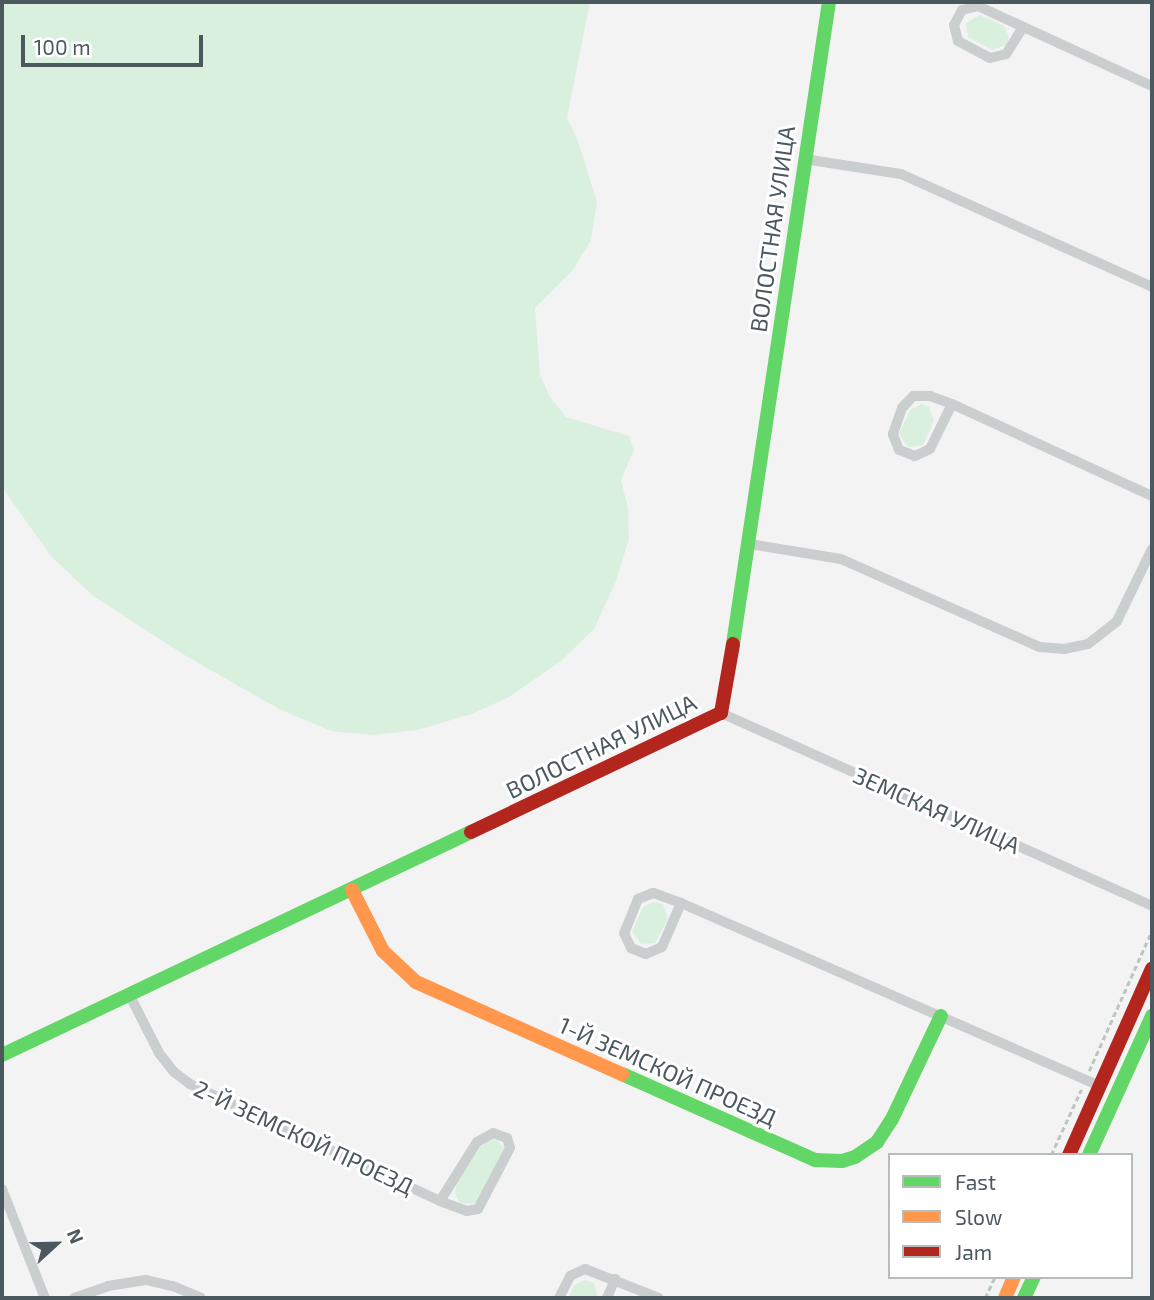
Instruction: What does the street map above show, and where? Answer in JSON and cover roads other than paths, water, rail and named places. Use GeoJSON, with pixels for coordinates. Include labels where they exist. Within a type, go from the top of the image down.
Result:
{"type":"FeatureCollection","features":[{"type":"Feature","properties":{"kind":"street","name":"ВОЛОСТНАЯ УЛИЦА"},"geometry":{"type":"LineString","coordinates":[[2,1055],[721,713],[750,544],[829,2]]}},
{"type":"Feature","properties":{"kind":"street"},"geometry":{"type":"LineString","coordinates":[[1023,27],[1006,54],[990,58],[958,41],[954,25],[962,10],[978,6],[1152,86]]}},
{"type":"Feature","properties":{"kind":"street"},"geometry":{"type":"LineString","coordinates":[[804,159],[901,174],[1152,287]]}},
{"type":"Feature","properties":{"kind":"street"},"geometry":{"type":"LineString","coordinates":[[951,404],[930,449],[915,456],[899,450],[892,435],[906,401],[922,394],[951,404],[1152,496]]}},
{"type":"Feature","properties":{"kind":"street"},"geometry":{"type":"LineString","coordinates":[[750,544],[841,559],[1040,647],[1064,649],[1088,643],[1108,630],[1123,610],[1152,549]]}},
{"type":"Feature","properties":{"kind":"street","name":"ЗЕМСКАЯ УЛИЦА"},"geometry":{"type":"LineString","coordinates":[[721,713],[1152,906]]}},
{"type":"Feature","properties":{"kind":"street","name":"1-Й ЗЕМСКОЙ ПРОЕЗД"},"geometry":{"type":"LineString","coordinates":[[352,890],[383,951],[416,982],[815,1160],[842,1161],[855,1157],[877,1142],[892,1119],[941,1016]]}},
{"type":"Feature","properties":{"kind":"street"},"geometry":{"type":"LineString","coordinates":[[681,903],[662,947],[646,954],[631,948],[624,933],[638,900],[653,893],[681,903],[1100,1086]]}},
{"type":"Feature","properties":{"kind":"street"},"geometry":{"type":"LineString","coordinates":[[1070,1153],[1152,969]]}},
{"type":"Feature","properties":{"kind":"street","name":"2-Й ЗЕМСКОЙ ПРОЕЗД"},"geometry":{"type":"LineString","coordinates":[[130,996],[159,1053],[174,1072],[190,1084],[440,1200],[463,1210],[478,1209],[510,1149],[507,1138],[493,1133],[477,1142],[440,1200]]}},
{"type":"Feature","properties":{"kind":"street"},"geometry":{"type":"LineString","coordinates":[[1090,1153],[1152,1016]]}},
{"type":"Feature","properties":{"kind":"street"},"geometry":{"type":"LineString","coordinates":[[2,1189],[45,1298]]}},
{"type":"Feature","properties":{"kind":"street"},"geometry":{"type":"LineString","coordinates":[[559,1298],[570,1276],[577,1271],[594,1270],[659,1298]]}},
{"type":"Feature","properties":{"kind":"street"},"geometry":{"type":"LineString","coordinates":[[607,1298],[615,1279]]}},
{"type":"Feature","properties":{"kind":"street"},"geometry":{"type":"LineString","coordinates":[[1005,1298],[1013,1279]]}},
{"type":"Feature","properties":{"kind":"street"},"geometry":{"type":"LineString","coordinates":[[1024,1298],[1033,1279]]}},
{"type":"Feature","properties":{"kind":"street"},"geometry":{"type":"LineString","coordinates":[[74,1298],[108,1286],[146,1280],[173,1286],[201,1298]]}}]}
